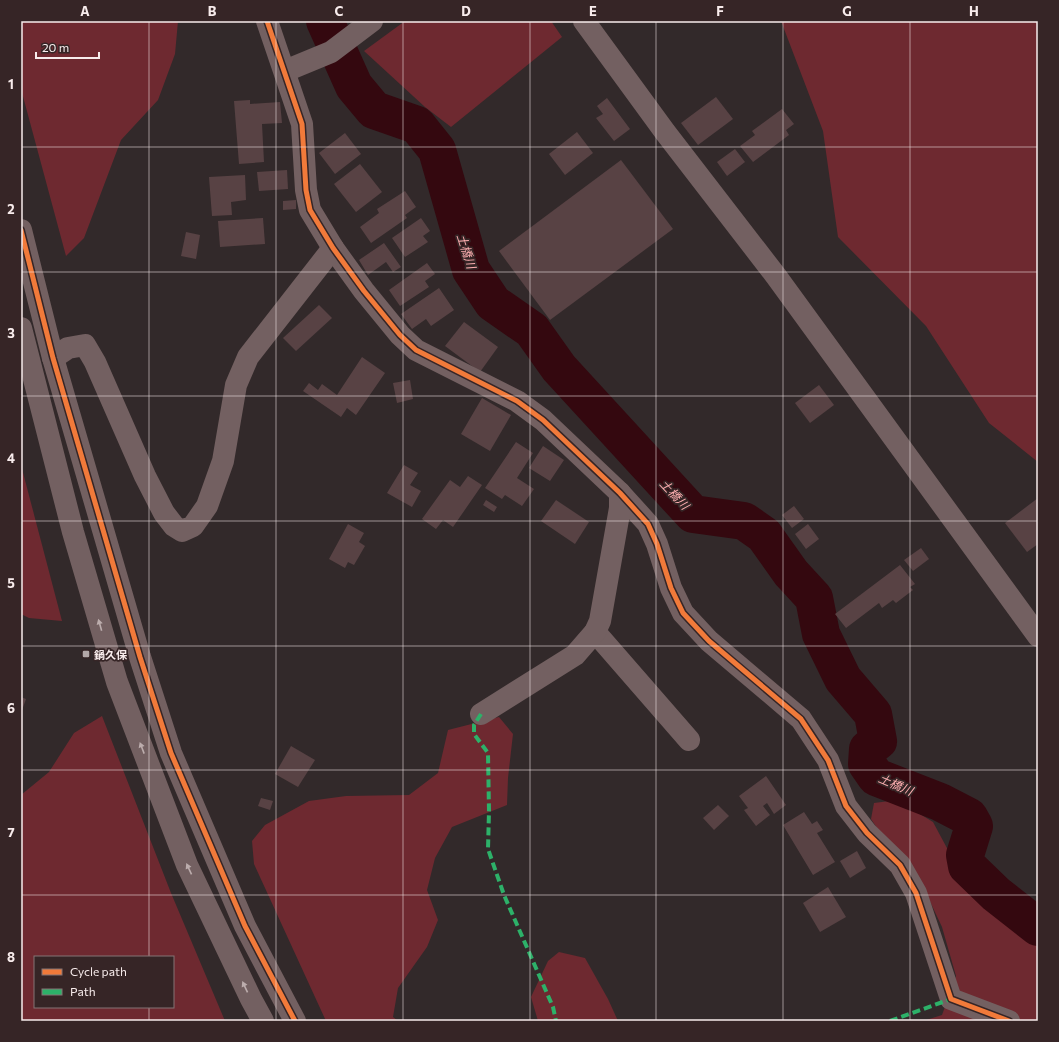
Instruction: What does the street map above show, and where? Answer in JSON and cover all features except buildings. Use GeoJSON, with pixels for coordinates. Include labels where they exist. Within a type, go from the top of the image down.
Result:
{"type":"FeatureCollection","features":[{"type":"Feature","properties":{"kind":"street"},"geometry":{"type":"LineString","coordinates":[[267,21],[302,124],[306,190],[310,210],[333,248],[364,291],[400,335],[416,350],[517,401],[543,420],[620,494],[648,524],[657,544],[670,588],[683,613],[708,641],[801,719],[828,760],[846,806],[867,833],[900,865],[916,893],[951,999],[1009,1021]]}},
{"type":"Feature","properties":{"kind":"street"},"geometry":{"type":"LineString","coordinates":[[285,71],[331,52],[372,21]]}},
{"type":"Feature","properties":{"kind":"street"},"geometry":{"type":"LineString","coordinates":[[585,22],[665,132],[776,276],[1038,636]]}},
{"type":"Feature","properties":{"kind":"street"},"geometry":{"type":"LineString","coordinates":[[21,230],[53,358],[140,657],[171,753],[245,926],[295,1021]]}},
{"type":"Feature","properties":{"kind":"street"},"geometry":{"type":"LineString","coordinates":[[53,358],[68,348],[85,345],[95,362],[145,476],[164,514],[174,526],[182,531],[193,526],[207,506],[223,460],[236,385],[248,357],[333,248]]}},
{"type":"Feature","properties":{"kind":"street"},"geometry":{"type":"LineString","coordinates":[[21,328],[73,532],[117,682],[187,865],[250,999],[263,1021]]}},
{"type":"Feature","properties":{"kind":"street"},"geometry":{"type":"LineString","coordinates":[[481,714],[575,655],[595,632],[600,621],[620,508],[620,494]]}},
{"type":"Feature","properties":{"kind":"street"},"geometry":{"type":"LineString","coordinates":[[595,632],[689,740]]}},
{"type":"Feature","properties":{"kind":"shaded area"},"geometry":{"type":"Polygon","coordinates":[[[21,21],[178,21],[175,54],[158,100],[121,140],[84,238],[66,256],[21,89],[21,21]]]}},
{"type":"Feature","properties":{"kind":"shaded area"},"geometry":{"type":"Polygon","coordinates":[[[405,21],[551,21],[562,37],[451,127],[425,107],[364,51],[405,21]]]}},
{"type":"Feature","properties":{"kind":"shaded area"},"geometry":{"type":"Polygon","coordinates":[[[781,21],[1038,21],[1038,462],[989,423],[926,326],[838,237],[823,131],[781,21]]]}},
{"type":"Feature","properties":{"kind":"shaded area"},"geometry":{"type":"Polygon","coordinates":[[[21,465],[62,621],[29,618],[21,614],[21,465]]]}},
{"type":"Feature","properties":{"kind":"shaded area"},"geometry":{"type":"Polygon","coordinates":[[[102,716],[171,893],[225,1021],[21,1021],[21,795],[49,772],[74,733],[102,716]]]}},
{"type":"Feature","properties":{"kind":"shaded area"},"geometry":{"type":"Polygon","coordinates":[[[499,717],[513,734],[508,778],[507,805],[452,827],[435,858],[427,890],[438,920],[427,947],[398,988],[393,1017],[398,1021],[326,1021],[254,864],[252,841],[265,825],[309,801],[346,796],[409,795],[438,773],[448,730],[499,717]]]}},
{"type":"Feature","properties":{"kind":"shaded area"},"geometry":{"type":"Polygon","coordinates":[[[897,800],[933,822],[948,850],[986,899],[1038,944],[1038,1021],[923,1021],[942,1015],[956,976],[942,927],[918,876],[883,837],[871,819],[874,803],[897,800]]]}},
{"type":"Feature","properties":{"kind":"shaded area"},"geometry":{"type":"Polygon","coordinates":[[[559,952],[585,958],[608,999],[618,1021],[538,1021],[531,997],[548,961],[559,952]]]}},
{"type":"Feature","properties":{"kind":"waterway","name":"土橋川"},"geometry":{"type":"LineString","coordinates":[[325,21],[354,86],[374,110],[417,125],[437,150],[471,270],[493,303],[532,330],[559,368],[693,514],[744,521],[764,535],[791,573],[814,598],[821,634],[843,679],[873,714],[878,741],[868,749],[867,764],[876,777],[940,802],[969,817],[974,826],[965,855],[967,866],[996,894],[1038,927]]}},
{"type":"Feature","properties":{"kind":"marked path"},"geometry":{"type":"LineString","coordinates":[[481,714],[474,725],[474,734],[488,753],[488,849],[504,895],[553,1007],[556,1021]]}},
{"type":"Feature","properties":{"kind":"marked path"},"geometry":{"type":"LineString","coordinates":[[890,1021],[951,999]]}},
{"type":"Feature","properties":{"kind":"cycle path"},"geometry":{"type":"LineString","coordinates":[[267,21],[302,124],[306,190],[310,210],[333,248],[364,291],[400,335],[416,350],[517,401],[543,420],[620,493],[648,524],[657,544],[671,588],[683,613],[709,641],[801,719],[828,760],[846,806],[867,833],[900,865],[916,893],[951,999],[1009,1021]]}},
{"type":"Feature","properties":{"kind":"cycle path"},"geometry":{"type":"LineString","coordinates":[[21,230],[53,358],[140,657],[171,753],[245,926],[295,1021]]}},
{"type":"Feature","properties":{"kind":"place","name":"鍋久保"},"geometry":{"type":"Point","coordinates":[86,654]}}]}
